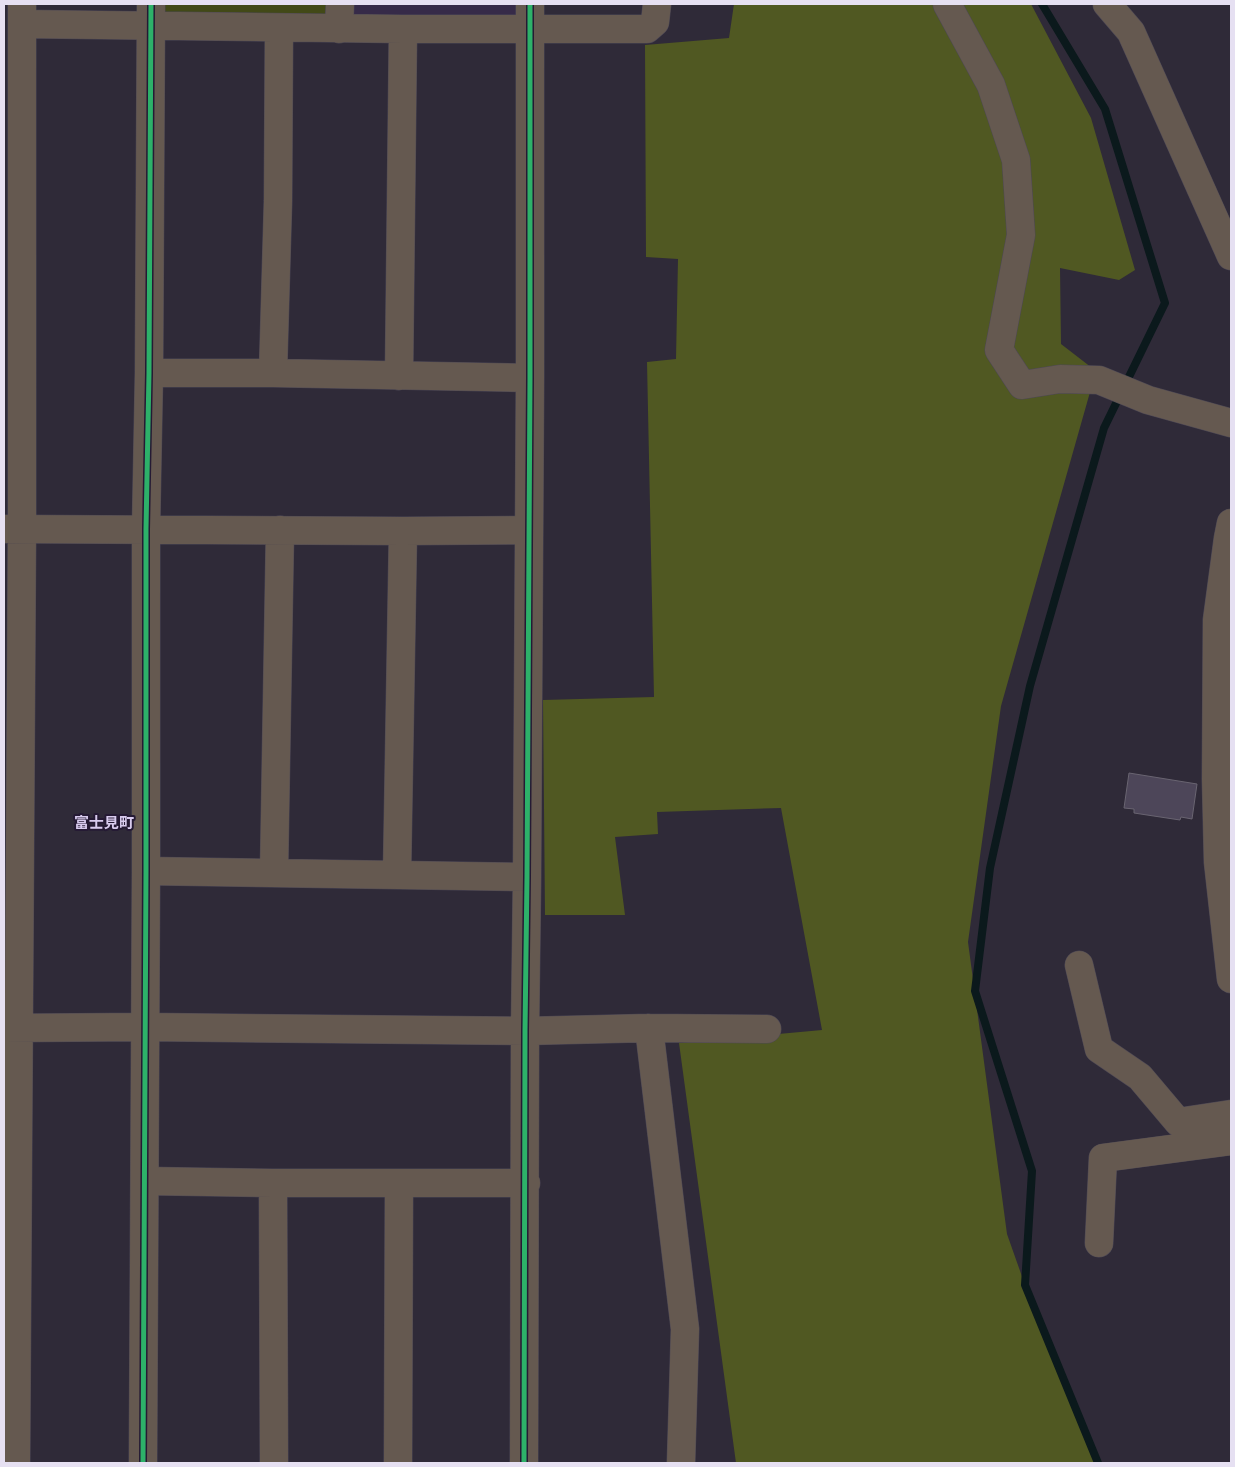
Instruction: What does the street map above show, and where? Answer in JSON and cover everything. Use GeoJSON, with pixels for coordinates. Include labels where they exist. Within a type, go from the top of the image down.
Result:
{"type":"FeatureCollection","features":[{"type":"Feature","properties":{"kind":"street"},"geometry":{"type":"LineString","coordinates":[[16,1463],[11,1028],[13,189],[22,14],[150,15],[279,28],[340,16],[403,30],[530,17],[648,29],[655,22],[656,4]]}},
{"type":"Feature","properties":{"kind":"street"},"geometry":{"type":"LineString","coordinates":[[947,4],[991,85],[1016,160],[1021,235],[999,350],[1022,386],[1060,378],[1099,380],[1140,396],[1231,423]]}},
{"type":"Feature","properties":{"kind":"street"},"geometry":{"type":"LineString","coordinates":[[1107,4],[1131,32],[1231,256]]}},
{"type":"Feature","properties":{"kind":"street"},"geometry":{"type":"LineString","coordinates":[[143,1463],[146,529],[149,374],[150,15]]}},
{"type":"Feature","properties":{"kind":"street"},"geometry":{"type":"LineString","coordinates":[[524,1463],[530,17]]}},
{"type":"Feature","properties":{"kind":"street"},"geometry":{"type":"LineString","coordinates":[[273,374],[278,201],[279,28]]}},
{"type":"Feature","properties":{"kind":"street"},"geometry":{"type":"LineString","coordinates":[[399,376],[403,30]]}},
{"type":"Feature","properties":{"kind":"street"},"geometry":{"type":"LineString","coordinates":[[149,374],[530,378]]}},
{"type":"Feature","properties":{"kind":"street"},"geometry":{"type":"LineString","coordinates":[[1231,523],[1217,620],[1224,780],[1218,862],[1231,979]]}},
{"type":"Feature","properties":{"kind":"street"},"geometry":{"type":"LineString","coordinates":[[13,528],[528,530]]}},
{"type":"Feature","properties":{"kind":"street"},"geometry":{"type":"LineString","coordinates":[[274,873],[280,530]]}},
{"type":"Feature","properties":{"kind":"street"},"geometry":{"type":"LineString","coordinates":[[397,875],[402,531]]}},
{"type":"Feature","properties":{"kind":"street"},"geometry":{"type":"LineString","coordinates":[[146,871],[527,877]]}},
{"type":"Feature","properties":{"kind":"street"},"geometry":{"type":"LineString","coordinates":[[1079,965],[1099,1049],[1140,1078],[1178,1122],[1231,1114]]}},
{"type":"Feature","properties":{"kind":"street"},"geometry":{"type":"LineString","coordinates":[[11,1028],[145,1027],[525,1031],[768,1028]]}},
{"type":"Feature","properties":{"kind":"street"},"geometry":{"type":"LineString","coordinates":[[648,1028],[685,1329],[681,1463]]}},
{"type":"Feature","properties":{"kind":"street"},"geometry":{"type":"LineString","coordinates":[[1099,1243],[1103,1158],[1231,1141]]}},
{"type":"Feature","properties":{"kind":"street"},"geometry":{"type":"LineString","coordinates":[[145,1181],[399,1184],[526,1183]]}},
{"type":"Feature","properties":{"kind":"street"},"geometry":{"type":"LineString","coordinates":[[273,1183],[274,1463]]}},
{"type":"Feature","properties":{"kind":"street"},"geometry":{"type":"LineString","coordinates":[[398,1463],[399,1184]]}},
{"type":"Feature","properties":{"kind":"shaded area"},"geometry":{"type":"Polygon","coordinates":[[[340,4],[530,4],[529,30],[339,29],[340,4]]]}},
{"type":"Feature","properties":{"kind":"green space"},"geometry":{"type":"Polygon","coordinates":[[[151,4],[340,4],[339,29],[150,26],[151,4]]]}},
{"type":"Feature","properties":{"kind":"green space"},"geometry":{"type":"Polygon","coordinates":[[[734,4],[1031,4],[1091,118],[1135,270],[1119,280],[1060,268],[1061,344],[1096,371],[1001,706],[968,942],[1007,1234],[1025,1285],[1098,1463],[736,1463],[679,1043],[822,1030],[781,808],[657,812],[658,834],[615,837],[625,915],[545,915],[543,700],[654,697],[647,362],[676,359],[678,259],[646,257],[645,45],[729,38],[734,4]]]}},
{"type":"Feature","properties":{"kind":"building"},"geometry":{"type":"Polygon","coordinates":[[[1129,773],[1197,784],[1192,819],[1181,817],[1180,820],[1134,813],[1134,809],[1124,808],[1129,773]]]}},
{"type":"Feature","properties":{"kind":"waterway"},"geometry":{"type":"LineString","coordinates":[[1042,4],[1105,109],[1165,303],[1104,428],[1030,686],[990,868],[975,991],[1032,1171],[1025,1285],[1098,1463]]}},
{"type":"Feature","properties":{"kind":"cycle path"},"geometry":{"type":"LineString","coordinates":[[143,1463],[146,529],[149,373],[151,4]]}},
{"type":"Feature","properties":{"kind":"cycle path"},"geometry":{"type":"LineString","coordinates":[[524,1463],[530,378],[530,4]]}},
{"type":"Feature","properties":{"kind":"district","name":"富士見町"},"geometry":{"type":"Point","coordinates":[104,823]}}]}
